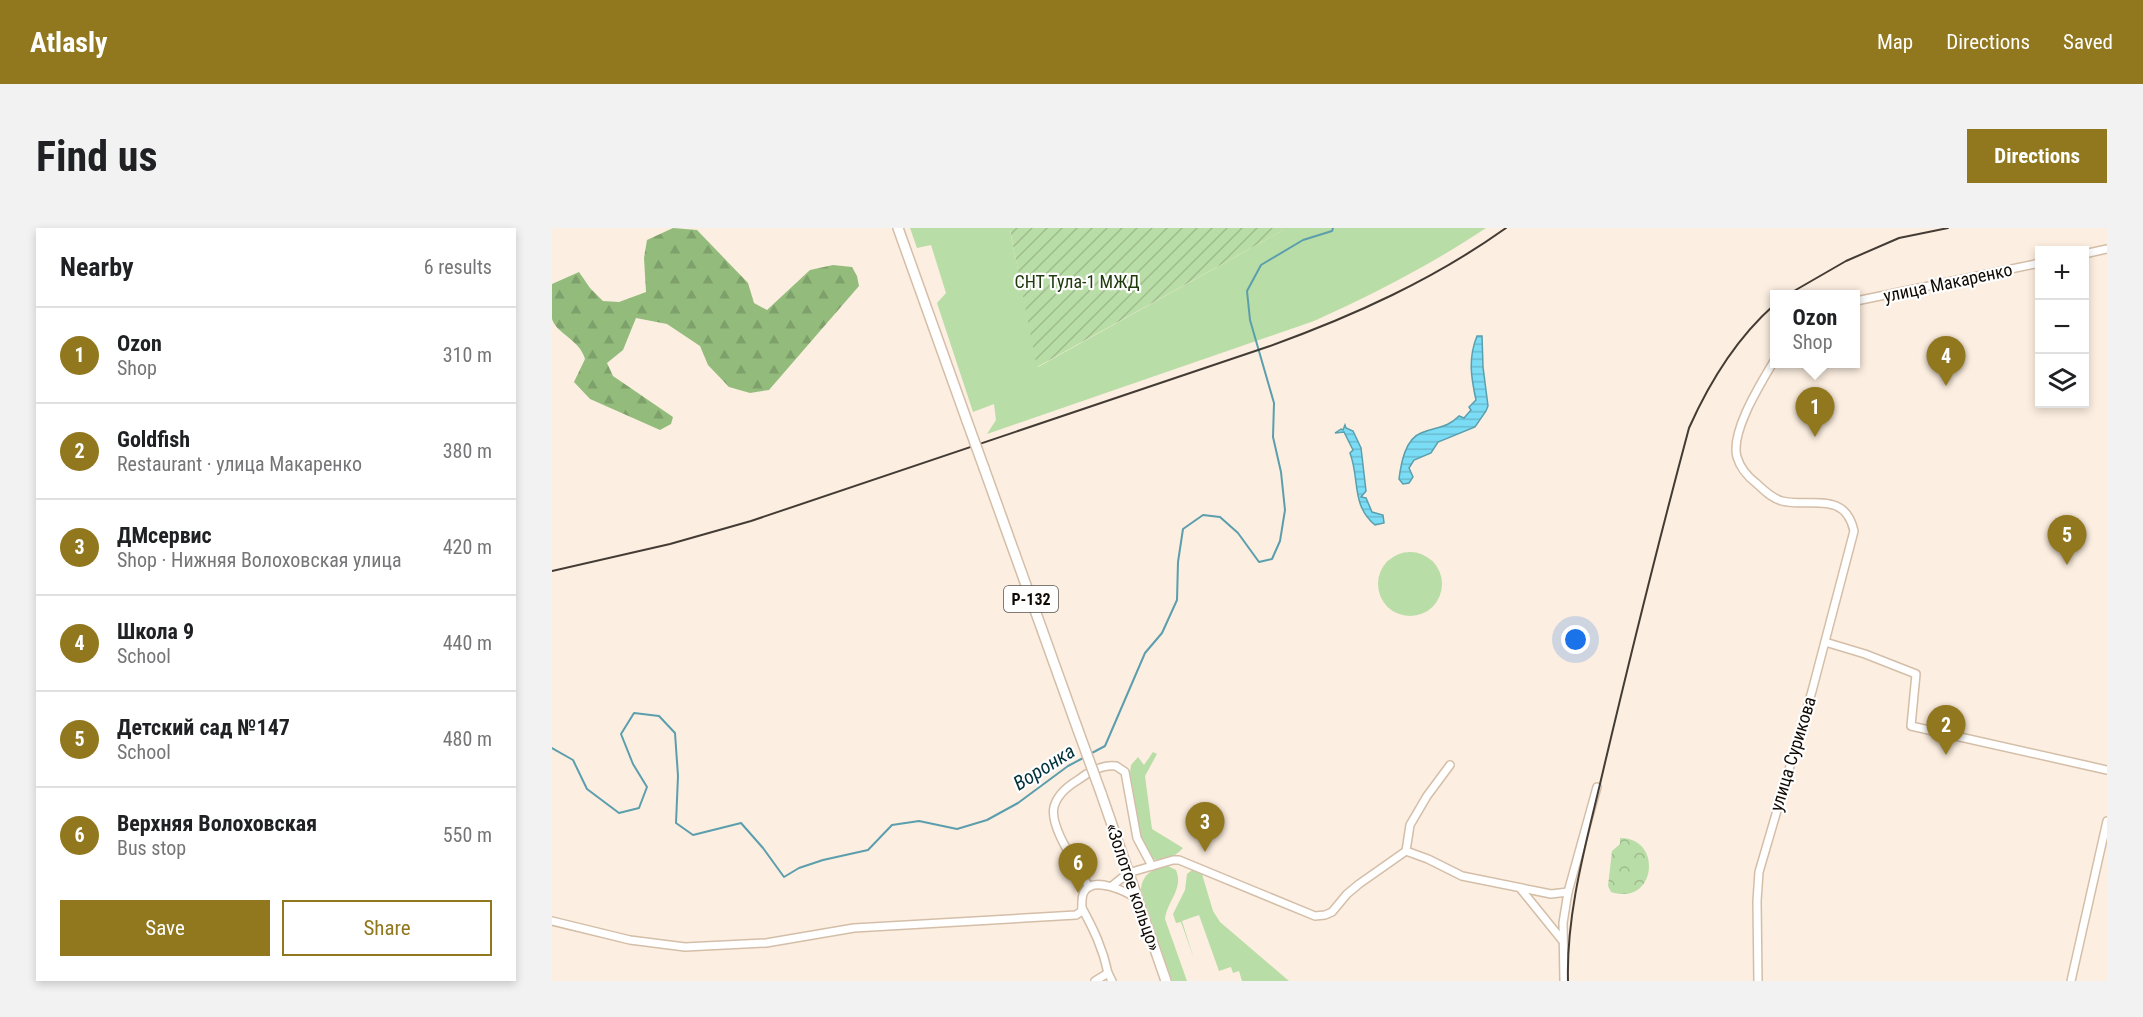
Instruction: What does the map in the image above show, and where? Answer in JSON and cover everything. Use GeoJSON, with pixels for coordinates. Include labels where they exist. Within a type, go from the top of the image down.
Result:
{"type":"FeatureCollection","features":[{"type":"Feature","properties":{"kind":"main road","name":"«Золотое кольцо»"},"geometry":{"type":"LineString","coordinates":[[898,228],[1101,793],[1166,981]]}},
{"type":"Feature","properties":{"kind":"street"},"geometry":{"type":"LineString","coordinates":[[2089,253],[2107,249]]}},
{"type":"Feature","properties":{"kind":"street","name":"улица Макаренко"},"geometry":{"type":"LineString","coordinates":[[1860,300],[2035,264]]}},
{"type":"Feature","properties":{"kind":"street","name":"улица Сурикова"},"geometry":{"type":"LineString","coordinates":[[1758,981],[1759,872],[1826,642],[1854,531],[1848,514],[1841,508],[1830,504],[1783,501],[1770,495],[1751,479],[1738,459],[1736,450],[1742,423],[1770,368]]}},
{"type":"Feature","properties":{"kind":"street"},"geometry":{"type":"LineString","coordinates":[[1826,642],[1916,674],[1911,726],[2107,770]]}},
{"type":"Feature","properties":{"kind":"street"},"geometry":{"type":"LineString","coordinates":[[1112,886],[1128,873],[1179,860],[1206,873],[1320,916],[1332,912],[1359,884],[1406,851],[1410,825],[1427,796],[1450,765]]}},
{"type":"Feature","properties":{"kind":"street"},"geometry":{"type":"LineString","coordinates":[[1089,887],[1059,833],[1053,811],[1059,796],[1068,787],[1103,767],[1116,766],[1125,772],[1137,838],[1152,866]]}},
{"type":"Feature","properties":{"kind":"street"},"geometry":{"type":"LineString","coordinates":[[1564,981],[1562,940],[1568,892],[1597,787]]}},
{"type":"Feature","properties":{"kind":"street"},"geometry":{"type":"LineString","coordinates":[[2071,981],[2107,821]]}},
{"type":"Feature","properties":{"kind":"street"},"geometry":{"type":"LineString","coordinates":[[1406,851],[1462,876],[1551,894],[1568,892]]}},
{"type":"Feature","properties":{"kind":"street"},"geometry":{"type":"LineString","coordinates":[[1089,887],[1112,886],[1126,891],[1137,899]]}},
{"type":"Feature","properties":{"kind":"street"},"geometry":{"type":"LineString","coordinates":[[552,921],[646,943],[673,946],[774,942],[854,928],[1076,915],[1081,912],[1083,895],[1089,887]]}},
{"type":"Feature","properties":{"kind":"street"},"geometry":{"type":"LineString","coordinates":[[1520,888],[1562,940]]}},
{"type":"Feature","properties":{"kind":"street"},"geometry":{"type":"LineString","coordinates":[[1082,908],[1104,954],[1112,981]]}},
{"type":"Feature","properties":{"kind":"street"},"geometry":{"type":"LineString","coordinates":[[1095,981],[1108,973]]}},
{"type":"Feature","properties":{"kind":"green space"},"geometry":{"type":"Polygon","coordinates":[[[673,228],[697,230],[748,283],[754,303],[767,310],[810,270],[833,265],[852,267],[859,286],[769,390],[750,393],[729,387],[708,365],[700,346],[667,324],[636,318],[623,350],[607,363],[613,376],[673,417],[671,424],[660,430],[590,399],[574,382],[585,359],[578,347],[552,319],[552,284],[579,272],[603,301],[619,302],[646,292],[644,258],[647,240],[673,228]]]}},
{"type":"Feature","properties":{"kind":"green space"},"geometry":{"type":"Polygon","coordinates":[[[910,228],[1014,228],[1010,231],[1038,367],[1287,228],[1486,228],[1402,278],[1314,321],[987,434],[996,420],[994,404],[973,412],[937,303],[946,293],[931,245],[917,248],[910,228]]]}},
{"type":"Feature","properties":{"kind":"green space","name":"СНТ Тула-1 МЖД"},"geometry":{"type":"Polygon","coordinates":[[[1014,228],[1287,228],[1037,367],[1010,230],[1014,228]]]}},
{"type":"Feature","properties":{"kind":"green space"},"geometry":{"type":"Polygon","coordinates":[[[1410,552],[1428,558],[1436,566],[1442,584],[1436,602],[1428,610],[1410,616],[1392,610],[1384,602],[1378,584],[1384,566],[1392,558],[1410,552]]]}},
{"type":"Feature","properties":{"kind":"green space"},"geometry":{"type":"Polygon","coordinates":[[[1153,752],[1157,754],[1145,776],[1152,829],[1183,848],[1164,860],[1151,858],[1140,836],[1130,773],[1131,765],[1138,757],[1144,765],[1153,752]]]}},
{"type":"Feature","properties":{"kind":"green space"},"geometry":{"type":"Polygon","coordinates":[[[1620,838],[1634,841],[1643,848],[1648,859],[1649,870],[1645,881],[1638,890],[1626,894],[1611,892],[1608,886],[1612,851],[1620,844],[1620,838]]]}},
{"type":"Feature","properties":{"kind":"green space"},"geometry":{"type":"Polygon","coordinates":[[[1166,865],[1176,870],[1178,883],[1165,919],[1187,981],[1172,981],[1141,890],[1149,873],[1166,865]]]}},
{"type":"Feature","properties":{"kind":"green space"},"geometry":{"type":"Polygon","coordinates":[[[1192,870],[1202,874],[1213,911],[1220,922],[1289,981],[1242,981],[1239,971],[1233,973],[1231,967],[1219,971],[1199,915],[1182,921],[1194,959],[1181,922],[1176,923],[1173,914],[1185,890],[1187,874],[1192,870]]]}},
{"type":"Feature","properties":{"kind":"water"},"geometry":{"type":"Polygon","coordinates":[[[1477,336],[1482,336],[1488,406],[1486,411],[1475,427],[1438,442],[1431,453],[1414,460],[1409,468],[1413,477],[1409,483],[1403,484],[1399,479],[1401,466],[1411,441],[1421,433],[1445,425],[1459,416],[1464,418],[1471,410],[1469,407],[1476,400],[1471,368],[1472,352],[1477,336]]]}},
{"type":"Feature","properties":{"kind":"water"},"geometry":{"type":"Polygon","coordinates":[[[1345,425],[1353,431],[1361,448],[1366,491],[1361,497],[1366,498],[1372,512],[1383,515],[1384,523],[1375,525],[1362,509],[1350,453],[1353,450],[1344,432],[1335,433],[1343,430],[1345,425]]]}},
{"type":"Feature","properties":{"kind":"waterway","name":"Воронка"},"geometry":{"type":"LineString","coordinates":[[1090,754],[1105,746],[1145,653],[1162,633],[1177,600],[1178,562],[1183,529],[1203,515],[1220,517],[1238,533],[1259,562],[1272,559],[1280,541],[1285,510],[1281,472],[1273,437],[1274,403],[1250,320],[1247,291],[1261,265],[1303,240],[1332,231],[1333,228]]}},
{"type":"Feature","properties":{"kind":"waterway","name":"Воронка"},"geometry":{"type":"LineString","coordinates":[[552,748],[573,760],[587,789],[619,813],[639,808],[647,787],[633,764],[621,734],[634,713],[659,716],[675,733],[678,776],[676,823],[693,835],[741,823],[784,877],[799,868],[823,860],[868,850],[892,825],[919,821],[957,829],[987,820],[1018,803],[1068,766],[1085,757]]}},
{"type":"Feature","properties":{"kind":"railway"},"geometry":{"type":"LineString","coordinates":[[552,571],[670,544],[751,521],[1270,346],[1392,295],[1450,264],[1506,228]]}},
{"type":"Feature","properties":{"kind":"railway"},"geometry":{"type":"LineString","coordinates":[[1796,290],[1846,261],[1899,238],[1948,228]]}},
{"type":"Feature","properties":{"kind":"railway"},"geometry":{"type":"LineString","coordinates":[[1568,981],[1568,954],[1574,900],[1585,846],[1645,597],[1689,428],[1726,362],[1748,331],[1770,309]]}},
{"type":"Feature","properties":{"kind":"place","name":"Школа 9"},"geometry":{"type":"Point","coordinates":[1946,386]}},
{"type":"Feature","properties":{"kind":"place","name":"Ozon"},"geometry":{"type":"Point","coordinates":[1815,437]}},
{"type":"Feature","properties":{"kind":"place","name":"Детский сад №147"},"geometry":{"type":"Point","coordinates":[2067,565]}},
{"type":"Feature","properties":{"kind":"place","name":"Goldfish"},"geometry":{"type":"Point","coordinates":[1946,755]}},
{"type":"Feature","properties":{"kind":"place","name":"ДМсервис"},"geometry":{"type":"Point","coordinates":[1205,852]}},
{"type":"Feature","properties":{"kind":"place","name":"Верхняя Волоховская"},"geometry":{"type":"Point","coordinates":[1078,893]}}]}
